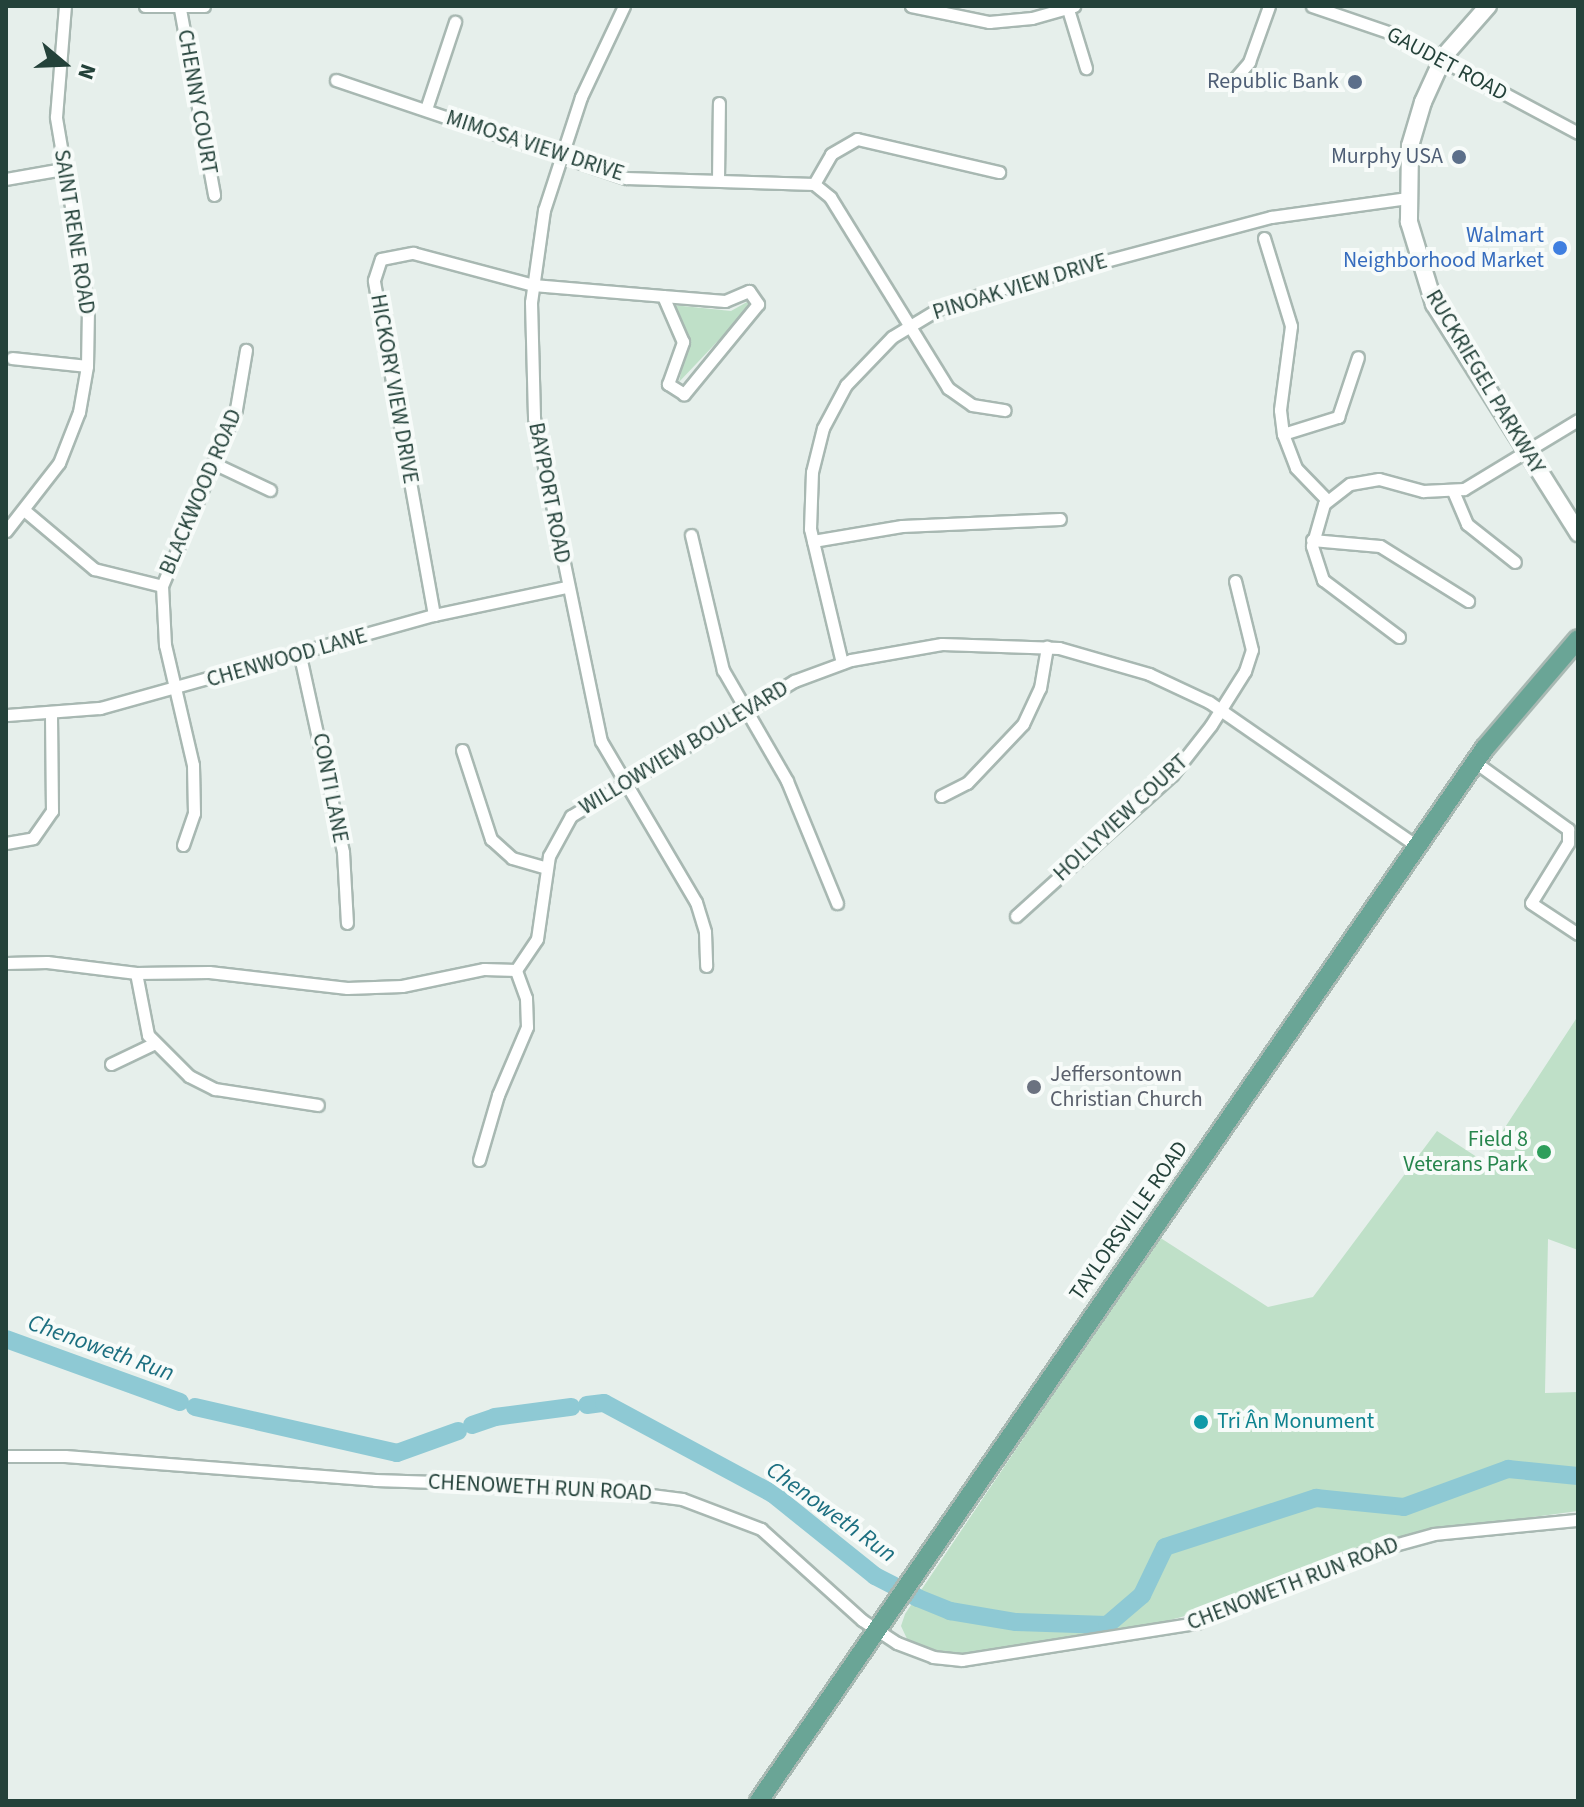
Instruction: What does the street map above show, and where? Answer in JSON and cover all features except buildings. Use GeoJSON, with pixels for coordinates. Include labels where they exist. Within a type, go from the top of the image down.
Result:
{"type":"FeatureCollection","features":[{"type":"Feature","properties":{"kind":"main road","name":"RUCKRIEGEL PARKWAY"},"geometry":{"type":"LineString","coordinates":[[1488,6],[1441,60],[1417,117],[1408,198],[1415,256],[1434,304],[1578,533]]}},
{"type":"Feature","properties":{"kind":"main road","name":"TAYLORSVILLE ROAD"},"geometry":{"type":"LineString","coordinates":[[759,1801],[1475,762],[1523,699],[1578,639]]}},
{"type":"Feature","properties":{"kind":"street","name":"SAINT RENE ROAD"},"geometry":{"type":"LineString","coordinates":[[6,531],[24,510],[71,436],[87,366],[88,307],[63,169],[56,93],[65,6]]}},
{"type":"Feature","properties":{"kind":"street"},"geometry":{"type":"LineString","coordinates":[[145,6],[180,9],[204,6]]}},
{"type":"Feature","properties":{"kind":"street","name":"BAYPORT ROAD"},"geometry":{"type":"LineString","coordinates":[[624,6],[560,153],[544,210],[533,285],[529,365],[534,418],[594,717],[624,782],[696,902],[705,932],[706,966]]}},
{"type":"Feature","properties":{"kind":"street"},"geometry":{"type":"LineString","coordinates":[[911,6],[989,22],[1032,18],[1070,7],[1086,68]]}},
{"type":"Feature","properties":{"kind":"street"},"geometry":{"type":"LineString","coordinates":[[1231,83],[1249,62],[1269,6]]}},
{"type":"Feature","properties":{"kind":"street","name":"GAUDET ROAD"},"geometry":{"type":"LineString","coordinates":[[1312,6],[1366,21],[1578,133]]}},
{"type":"Feature","properties":{"kind":"street","name":"CHENNY COURT"},"geometry":{"type":"LineString","coordinates":[[180,9],[214,195]]}},
{"type":"Feature","properties":{"kind":"street"},"geometry":{"type":"LineString","coordinates":[[426,109],[455,22]]}},
{"type":"Feature","properties":{"kind":"street","name":"MIMOSA VIEW DRIVE"},"geometry":{"type":"LineString","coordinates":[[336,80],[560,153],[626,178],[814,184]]}},
{"type":"Feature","properties":{"kind":"street"},"geometry":{"type":"LineString","coordinates":[[718,180],[719,103]]}},
{"type":"Feature","properties":{"kind":"street"},"geometry":{"type":"LineString","coordinates":[[999,172],[857,139],[831,154],[814,184],[830,197],[955,395],[972,405],[1005,410]]}},
{"type":"Feature","properties":{"kind":"street"},"geometry":{"type":"LineString","coordinates":[[6,179],[63,169]]}},
{"type":"Feature","properties":{"kind":"street","name":"PINOAK VIEW DRIVE"},"geometry":{"type":"LineString","coordinates":[[842,663],[813,541],[809,494],[823,428],[859,368],[909,325],[989,292],[1271,217],[1408,198]]}},
{"type":"Feature","properties":{"kind":"street"},"geometry":{"type":"LineString","coordinates":[[1264,238],[1291,326],[1280,410],[1283,434],[1296,468],[1327,500]]}},
{"type":"Feature","properties":{"kind":"street","name":"HICKORY VIEW DRIVE"},"geometry":{"type":"LineString","coordinates":[[434,615],[379,314],[377,268],[384,255],[413,253],[533,285],[725,301],[749,291],[758,304],[684,394],[668,384],[683,342],[663,296]]}},
{"type":"Feature","properties":{"kind":"street","name":"BLACKWOOD ROAD"},"geometry":{"type":"LineString","coordinates":[[162,586],[236,409],[246,350]]}},
{"type":"Feature","properties":{"kind":"street"},"geometry":{"type":"LineString","coordinates":[[1283,434],[1338,417],[1358,357]]}},
{"type":"Feature","properties":{"kind":"street"},"geometry":{"type":"LineString","coordinates":[[12,358],[87,366]]}},
{"type":"Feature","properties":{"kind":"street"},"geometry":{"type":"LineString","coordinates":[[1399,637],[1323,580],[1312,540],[1327,500],[1350,484],[1379,479],[1423,491],[1453,491],[1473,485],[1578,420]]}},
{"type":"Feature","properties":{"kind":"street"},"geometry":{"type":"LineString","coordinates":[[213,463],[270,490]]}},
{"type":"Feature","properties":{"kind":"street"},"geometry":{"type":"LineString","coordinates":[[1453,491],[1467,524],[1515,562]]}},
{"type":"Feature","properties":{"kind":"street"},"geometry":{"type":"LineString","coordinates":[[24,510],[94,569],[162,586],[163,632],[193,765],[194,813],[183,845]]}},
{"type":"Feature","properties":{"kind":"street"},"geometry":{"type":"LineString","coordinates":[[813,541],[902,526],[1060,519]]}},
{"type":"Feature","properties":{"kind":"street"},"geometry":{"type":"LineString","coordinates":[[691,535],[716,650],[744,709],[787,781],[837,903]]}},
{"type":"Feature","properties":{"kind":"street"},"geometry":{"type":"LineString","coordinates":[[1312,540],[1380,546],[1468,601]]}},
{"type":"Feature","properties":{"kind":"street","name":"HOLLYVIEW COURT"},"geometry":{"type":"LineString","coordinates":[[1016,916],[1172,775],[1220,709],[1252,650],[1235,581]]}},
{"type":"Feature","properties":{"kind":"street","name":"CHENWOOD LANE"},"geometry":{"type":"LineString","coordinates":[[6,715],[100,708],[300,656],[434,615],[566,587]]}},
{"type":"Feature","properties":{"kind":"street","name":"WILLOWVIEW BOULEVARD"},"geometry":{"type":"LineString","coordinates":[[516,970],[541,926],[546,868],[563,824],[624,782],[744,709],[842,663],[942,644],[1047,647],[1149,674],[1220,709],[1417,846]]}},
{"type":"Feature","properties":{"kind":"street"},"geometry":{"type":"LineString","coordinates":[[941,796],[967,783],[1023,724],[1040,688],[1047,647]]}},
{"type":"Feature","properties":{"kind":"street","name":"CONTI LANE"},"geometry":{"type":"LineString","coordinates":[[300,656],[343,852],[347,923]]}},
{"type":"Feature","properties":{"kind":"street"},"geometry":{"type":"LineString","coordinates":[[6,843],[33,838],[50,818],[54,802],[51,713]]}},
{"type":"Feature","properties":{"kind":"street"},"geometry":{"type":"LineString","coordinates":[[462,750],[491,839],[512,858],[546,868]]}},
{"type":"Feature","properties":{"kind":"street"},"geometry":{"type":"LineString","coordinates":[[1475,762],[1568,829],[1568,843],[1531,903],[1578,934]]}},
{"type":"Feature","properties":{"kind":"street"},"geometry":{"type":"LineString","coordinates":[[6,963],[47,962],[136,973],[209,972],[347,988],[402,986],[484,969],[516,970],[526,998],[527,1027],[498,1095],[479,1160]]}},
{"type":"Feature","properties":{"kind":"street"},"geometry":{"type":"LineString","coordinates":[[136,973],[153,1044],[189,1076],[215,1089],[318,1105]]}},
{"type":"Feature","properties":{"kind":"street"},"geometry":{"type":"LineString","coordinates":[[111,1064],[153,1044]]}},
{"type":"Feature","properties":{"kind":"street","name":"CHENOWETH RUN ROAD"},"geometry":{"type":"LineString","coordinates":[[6,1456],[65,1456],[375,1480],[588,1487],[664,1495],[707,1506],[761,1529],[878,1631],[933,1657],[983,1660],[1196,1623],[1347,1558],[1434,1534],[1578,1520]]}},
{"type":"Feature","properties":{"kind":"green space"},"geometry":{"type":"Polygon","coordinates":[[[747,302],[751,306],[679,382],[689,336],[673,305],[731,311],[747,302]]]}},
{"type":"Feature","properties":{"kind":"green space"},"geometry":{"type":"Polygon","coordinates":[[[1576,1019],[1578,1250],[1548,1239],[1545,1393],[1578,1392],[1578,1511],[1414,1533],[1330,1558],[1241,1601],[1144,1627],[966,1654],[926,1649],[908,1641],[901,1626],[905,1614],[1159,1237],[1268,1307],[1313,1297],[1437,1131],[1483,1161],[1576,1019]]]}},
{"type":"Feature","properties":{"kind":"waterway","name":"Chenoweth Run"},"geometry":{"type":"LineString","coordinates":[[6,1339],[180,1402]]}},
{"type":"Feature","properties":{"kind":"waterway","name":"Chenoweth Run"},"geometry":{"type":"LineString","coordinates":[[587,1405],[604,1403],[773,1494],[875,1576],[918,1598],[950,1611],[1016,1622],[1107,1625],[1142,1595],[1165,1547],[1316,1498],[1404,1507],[1508,1469],[1578,1476]]}},
{"type":"Feature","properties":{"kind":"waterway","name":"Chenoweth Run"},"geometry":{"type":"LineString","coordinates":[[195,1407],[397,1453],[458,1431]]}},
{"type":"Feature","properties":{"kind":"waterway","name":"Chenoweth Run"},"geometry":{"type":"LineString","coordinates":[[472,1425],[495,1417],[571,1407]]}},
{"type":"Feature","properties":{"kind":"place","name":"Republic Bank"},"geometry":{"type":"Point","coordinates":[1355,82]}},
{"type":"Feature","properties":{"kind":"place","name":"Murphy USA"},"geometry":{"type":"Point","coordinates":[1459,157]}},
{"type":"Feature","properties":{"kind":"place","name":"Walmart Neighborhood Market"},"geometry":{"type":"Point","coordinates":[1560,248]}},
{"type":"Feature","properties":{"kind":"place","name":"Jeffersontown Christian Church"},"geometry":{"type":"Point","coordinates":[1034,1087]}},
{"type":"Feature","properties":{"kind":"place","name":"Field 8 Veterans Park"},"geometry":{"type":"Point","coordinates":[1544,1152]}},
{"type":"Feature","properties":{"kind":"place","name":"Tri Ân Monument"},"geometry":{"type":"Point","coordinates":[1201,1422]}}]}
